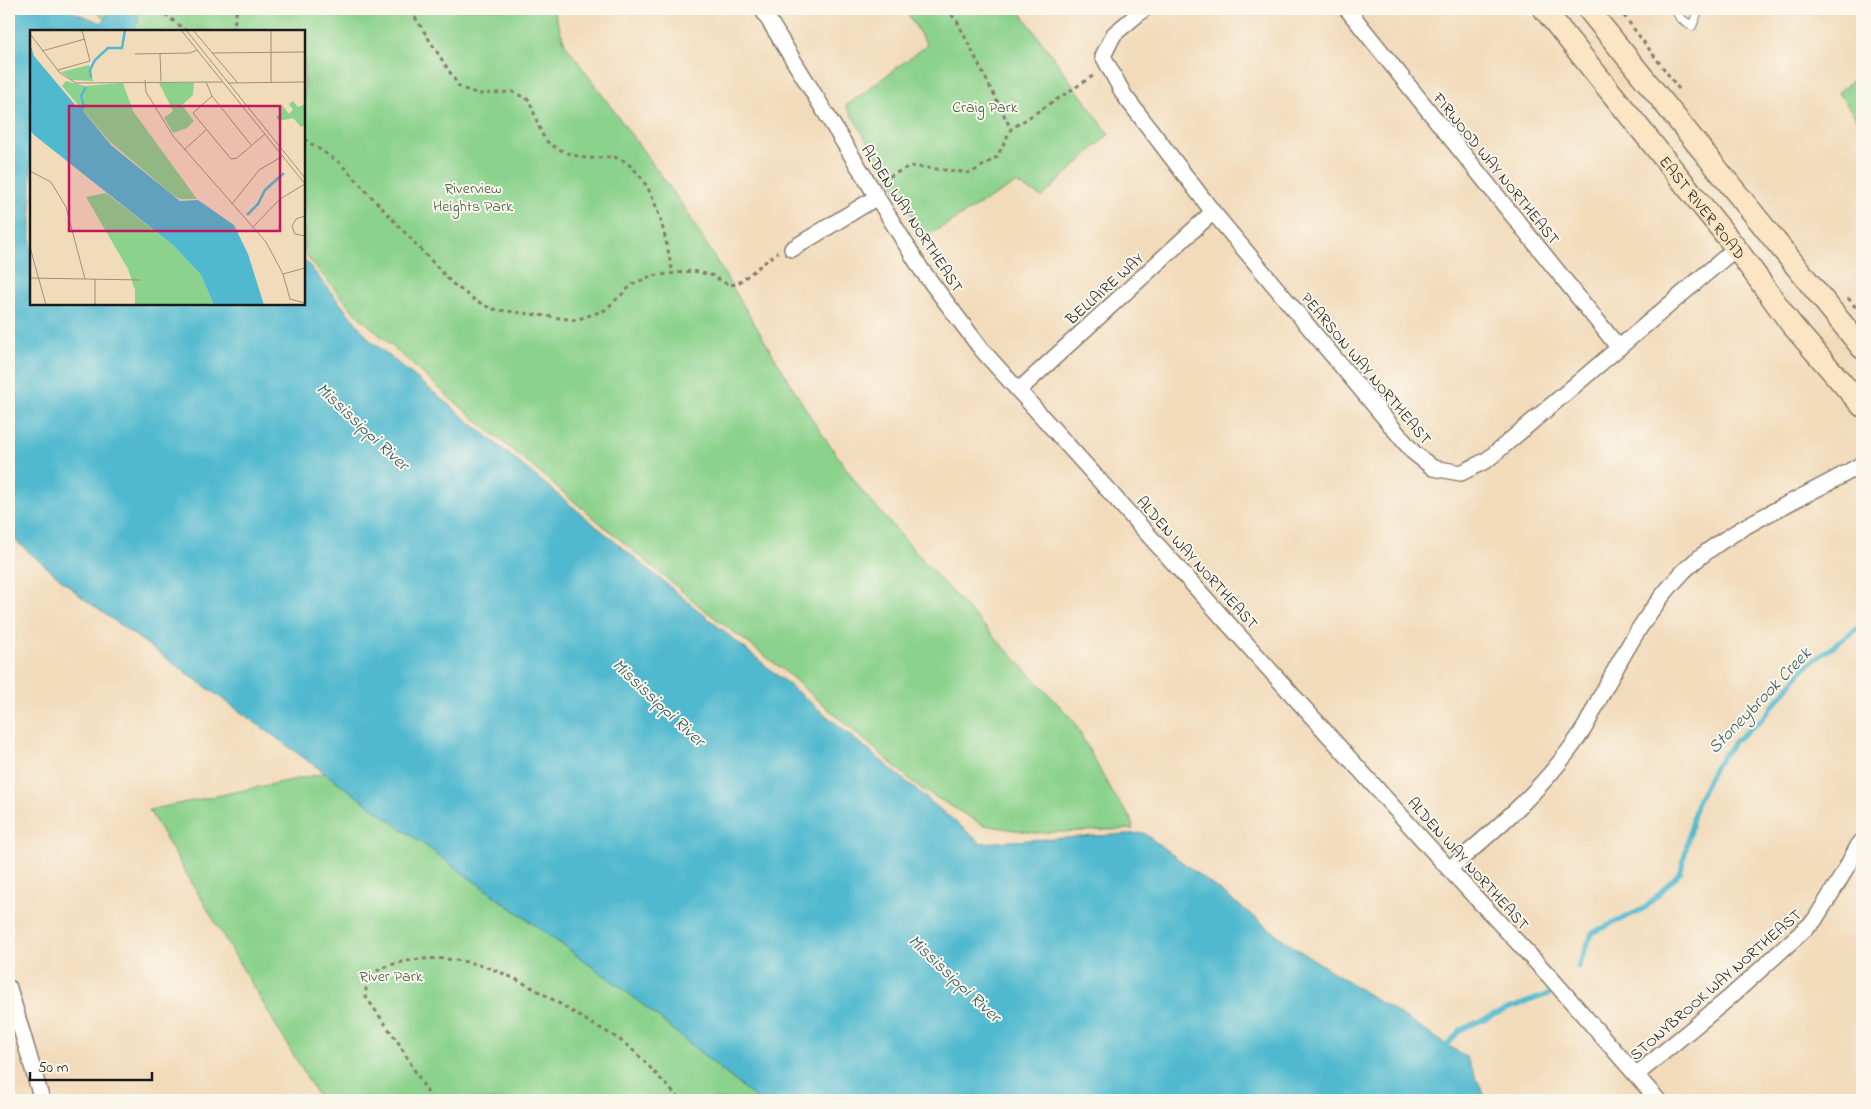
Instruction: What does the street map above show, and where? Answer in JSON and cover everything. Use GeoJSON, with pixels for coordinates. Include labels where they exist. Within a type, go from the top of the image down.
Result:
{"type":"FeatureCollection","features":[{"type":"Feature","properties":{"kind":"main road","name":"EAST RIVER ROAD"},"geometry":{"type":"LineString","coordinates":[[1544,9],[1736,248],[1791,324],[1862,406]]}},
{"type":"Feature","properties":{"kind":"main road"},"geometry":{"type":"LineString","coordinates":[[1588,9],[1862,348]]}},
{"type":"Feature","properties":{"kind":"street","name":"ALDEN WAY NORTHEAST"},"geometry":{"type":"LineString","coordinates":[[762,9],[921,269],[982,350],[1449,869],[1550,976],[1658,1100]]}},
{"type":"Feature","properties":{"kind":"street","name":"PEARSON WAY NORTHEAST"},"geometry":{"type":"LineString","coordinates":[[1144,9],[1114,34],[1103,56],[1124,95],[1213,212],[1413,452],[1433,468],[1461,473],[1487,460],[1736,248]]}},
{"type":"Feature","properties":{"kind":"street","name":"FIRWOOD WAY NORTHEAST"},"geometry":{"type":"LineString","coordinates":[[1347,9],[1619,348]]}},
{"type":"Feature","properties":{"kind":"street"},"geometry":{"type":"LineString","coordinates":[[792,249],[874,192]]}},
{"type":"Feature","properties":{"kind":"street","name":"BELLAIRE WAY"},"geometry":{"type":"LineString","coordinates":[[1019,390],[1213,212]]}},
{"type":"Feature","properties":{"kind":"street"},"geometry":{"type":"LineString","coordinates":[[1449,869],[1489,835],[1550,774],[1585,727],[1637,629],[1685,570],[1732,535],[1862,464]]}},
{"type":"Feature","properties":{"kind":"street","name":"STONYBROOK WAY NORTHEAST"},"geometry":{"type":"LineString","coordinates":[[1636,1075],[1736,992],[1814,921],[1862,841]]}},
{"type":"Feature","properties":{"kind":"street"},"geometry":{"type":"LineString","coordinates":[[9,988],[42,1100]]}},
{"type":"Feature","properties":{"kind":"lane"},"geometry":{"type":"LineString","coordinates":[[1675,9],[1680,18],[1692,26],[1700,9]]}},
{"type":"Feature","properties":{"kind":"path"},"geometry":{"type":"LineString","coordinates":[[159,9],[185,30]]}},
{"type":"Feature","properties":{"kind":"path"},"geometry":{"type":"LineString","coordinates":[[233,30],[237,9]]}},
{"type":"Feature","properties":{"kind":"path"},"geometry":{"type":"LineString","coordinates":[[414,9],[416,19],[460,88],[480,94],[513,92],[529,100],[545,139],[557,148],[586,158],[611,156],[626,162],[643,183],[660,216],[673,274]]}},
{"type":"Feature","properties":{"kind":"path"},"geometry":{"type":"LineString","coordinates":[[946,9],[957,21],[1011,129]]}},
{"type":"Feature","properties":{"kind":"path"},"geometry":{"type":"LineString","coordinates":[[1619,9],[1683,95]]}},
{"type":"Feature","properties":{"kind":"path"},"geometry":{"type":"LineString","coordinates":[[874,192],[910,166],[971,173],[997,157],[1011,129],[1053,100],[1109,66]]}},
{"type":"Feature","properties":{"kind":"path"},"geometry":{"type":"LineString","coordinates":[[305,140],[340,163],[453,284],[476,302],[492,309],[576,320],[605,310],[642,279],[693,271],[710,275],[729,285],[737,284],[756,271],[777,252],[792,249]]}},
{"type":"Feature","properties":{"kind":"path"},"geometry":{"type":"LineString","coordinates":[[1845,295],[1862,314]]}},
{"type":"Feature","properties":{"kind":"path"},"geometry":{"type":"LineString","coordinates":[[432,1100],[398,1042],[366,997],[365,988],[372,974],[383,967],[413,960],[450,960],[474,963],[504,972],[626,1045],[681,1100]]}},
{"type":"Feature","properties":{"kind":"green space","name":"Riverview Heights Park"},"geometry":{"type":"Polygon","coordinates":[[[95,9],[553,9],[565,44],[684,207],[813,421],[862,491],[945,585],[1073,720],[1110,789],[1131,819],[1133,829],[1035,833],[983,825],[920,788],[781,668],[702,608],[450,398],[354,312],[305,254],[305,30],[114,30],[95,9]]]}},
{"type":"Feature","properties":{"kind":"green space","name":"Craig Park"},"geometry":{"type":"Polygon","coordinates":[[[905,9],[1018,9],[1109,134],[1042,197],[1016,183],[925,237],[846,106],[927,45],[905,9]]]}},
{"type":"Feature","properties":{"kind":"green space"},"geometry":{"type":"Polygon","coordinates":[[[1862,71],[1862,125],[1838,93],[1862,71]]]}},
{"type":"Feature","properties":{"kind":"green space","name":"River Park"},"geometry":{"type":"Polygon","coordinates":[[[325,773],[626,991],[758,1100],[320,1100],[149,810],[325,773]]]}},
{"type":"Feature","properties":{"kind":"water","name":"Mississippi River"},"geometry":{"type":"Polygon","coordinates":[[[9,9],[66,9],[102,23],[111,9],[137,9],[138,23],[133,30],[30,30],[30,305],[305,305],[305,260],[370,340],[981,843],[1144,833],[1291,945],[1466,1057],[1487,1100],[758,1100],[626,991],[83,598],[9,535],[9,9]]]}},
{"type":"Feature","properties":{"kind":"waterway","name":"Stoneybrook Creek"},"geometry":{"type":"LineString","coordinates":[[1578,967],[1592,933],[1645,908],[1681,871],[1696,805],[1714,768],[1735,741],[1762,719],[1805,667],[1862,625]]}},
{"type":"Feature","properties":{"kind":"waterway","name":"Stoneybrook Creek"},"geometry":{"type":"LineString","coordinates":[[1443,1050],[1460,1030],[1505,1010],[1549,994]]}}]}
